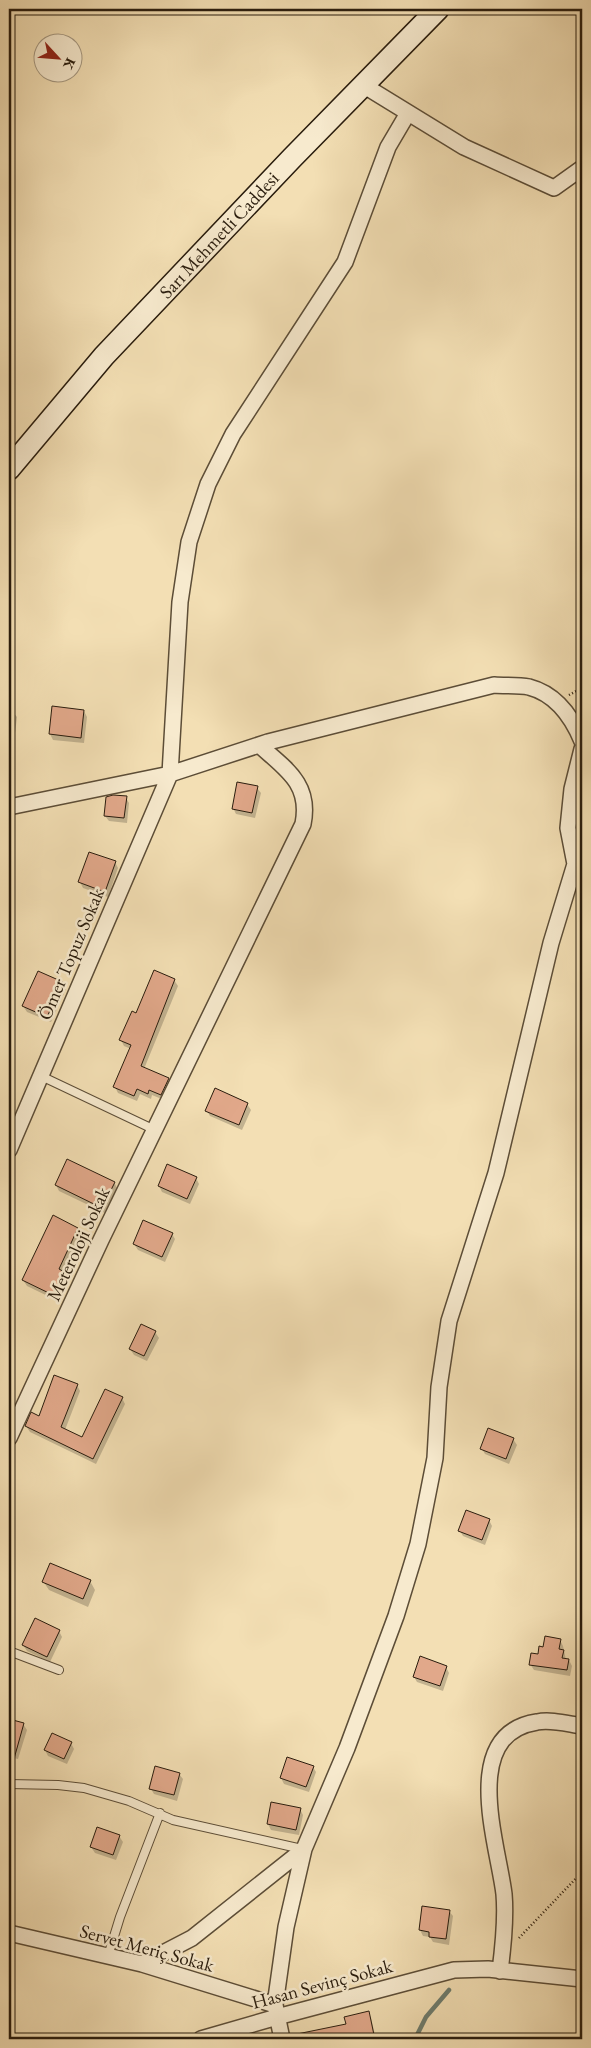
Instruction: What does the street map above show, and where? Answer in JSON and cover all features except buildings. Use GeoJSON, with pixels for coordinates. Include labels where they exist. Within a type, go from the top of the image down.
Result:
{"type":"FeatureCollection","features":[{"type":"Feature","properties":{"kind":"street","name":"Sarı Mehmetli Caddesi"},"geometry":{"type":"LineString","coordinates":[[9,469],[104,356],[438,9]]}},
{"type":"Feature","properties":{"kind":"street"},"geometry":{"type":"LineString","coordinates":[[363,85],[464,147],[554,188],[582,168]]}},
{"type":"Feature","properties":{"kind":"street","name":"Ömer Topuz Sokak"},"geometry":{"type":"LineString","coordinates":[[10,1144],[170,774],[183,585],[189,542],[208,484],[233,434],[345,262],[388,147],[408,113]]}},
{"type":"Feature","properties":{"kind":"street"},"geometry":{"type":"LineString","coordinates":[[9,807],[170,774],[259,745],[494,685],[530,687],[556,701],[574,721],[582,741]]}},
{"type":"Feature","properties":{"kind":"street","name":"Meteroloji Sokak"},"geometry":{"type":"LineString","coordinates":[[9,1438],[101,1240],[303,824],[305,806],[300,785],[294,776],[259,745]]}},
{"type":"Feature","properties":{"kind":"street"},"geometry":{"type":"LineString","coordinates":[[282,2039],[276,2011],[286,1927],[304,1849],[347,1748],[396,1616],[418,1544],[435,1458],[439,1388],[449,1320],[496,1173],[550,943],[575,864],[568,828],[572,790],[582,749]]}},
{"type":"Feature","properties":{"kind":"street"},"geometry":{"type":"LineString","coordinates":[[494,1970],[502,1955],[504,1896],[492,1821],[489,1789],[490,1764],[498,1744],[508,1733],[521,1726],[538,1722],[582,1726]]}},
{"type":"Feature","properties":{"kind":"street"},"geometry":{"type":"LineString","coordinates":[[142,1964],[192,1938],[304,1849]]}},
{"type":"Feature","properties":{"kind":"street","name":"Servet Meriç Sokak"},"geometry":{"type":"LineString","coordinates":[[9,1933],[142,1964],[276,2011]]}},
{"type":"Feature","properties":{"kind":"street","name":"Hasan Sevinç Sokak"},"geometry":{"type":"LineString","coordinates":[[201,2039],[276,2011],[454,1970],[494,1970],[582,1979]]}},
{"type":"Feature","properties":{"kind":"lane"},"geometry":{"type":"LineString","coordinates":[[41,1076],[155,1130]]}},
{"type":"Feature","properties":{"kind":"lane"},"geometry":{"type":"LineString","coordinates":[[9,1651],[59,1670]]}},
{"type":"Feature","properties":{"kind":"lane"},"geometry":{"type":"LineString","coordinates":[[9,1784],[58,1785],[84,1788],[129,1801],[173,1820],[304,1849]]}},
{"type":"Feature","properties":{"kind":"lane"},"geometry":{"type":"LineString","coordinates":[[108,1956],[120,1917],[160,1813]]}},
{"type":"Feature","properties":{"kind":"path"},"geometry":{"type":"LineString","coordinates":[[502,1955],[582,1872]]}},
{"type":"Feature","properties":{"kind":"waterway"},"geometry":{"type":"LineString","coordinates":[[415,2039],[426,2017],[449,1990]]}}]}
